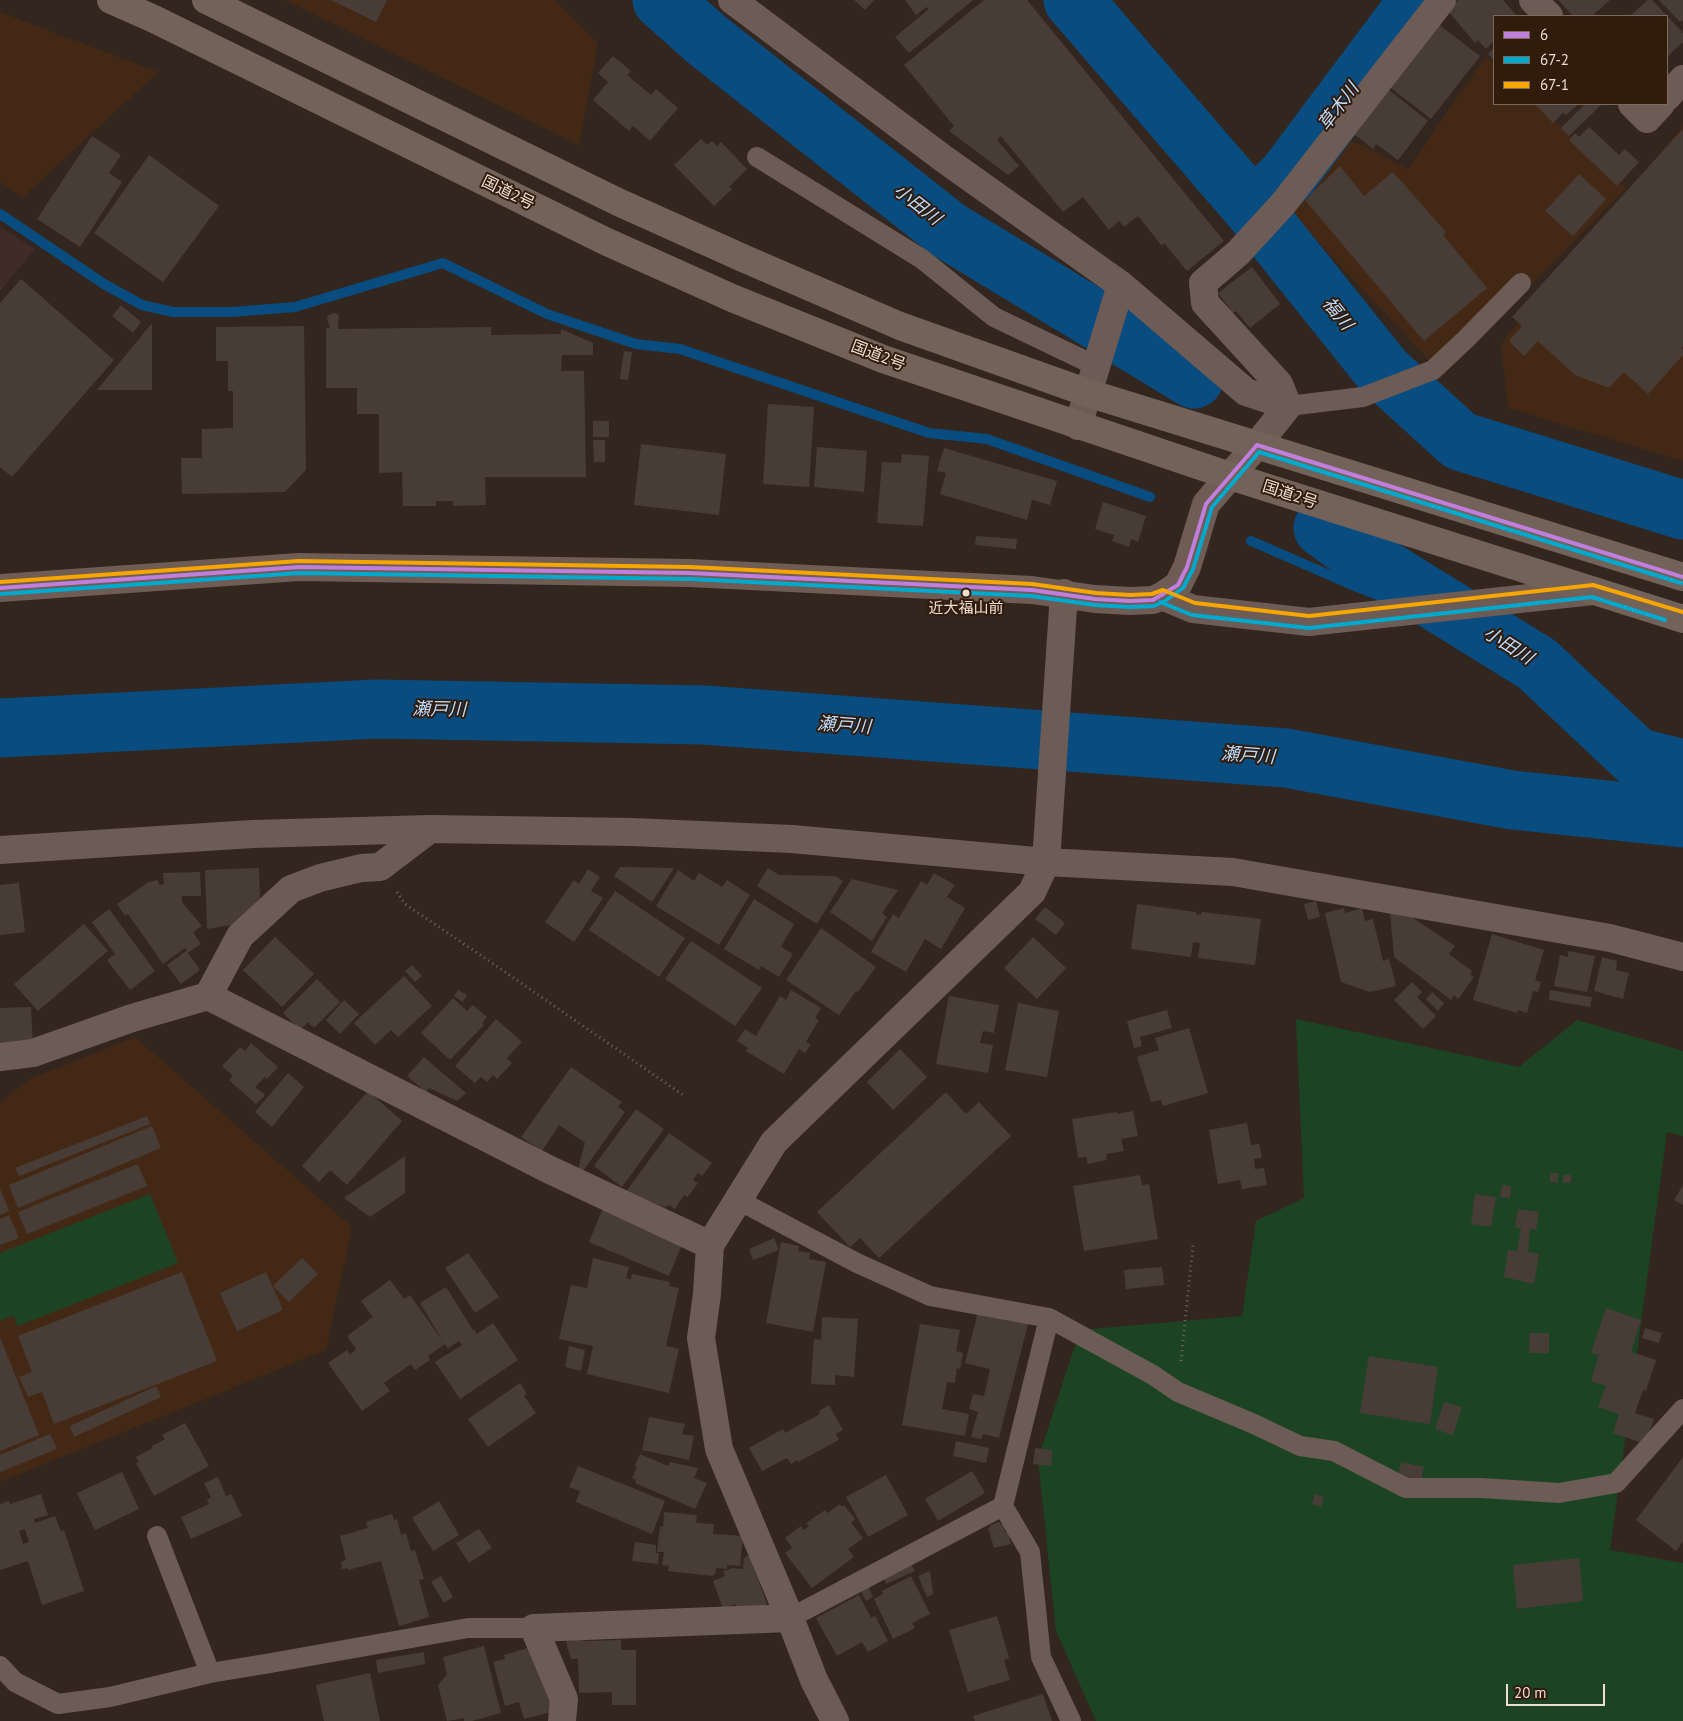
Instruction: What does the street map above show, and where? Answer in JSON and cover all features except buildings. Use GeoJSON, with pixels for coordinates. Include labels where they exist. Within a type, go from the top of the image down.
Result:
{"type":"FeatureCollection","features":[{"type":"Feature","properties":{"kind":"highway","name":"国道2号"},"geometry":{"type":"LineString","coordinates":[[111,0],[154,19],[605,241],[723,294],[883,360],[1230,476],[1683,619]]}},
{"type":"Feature","properties":{"kind":"highway"},"geometry":{"type":"LineString","coordinates":[[206,0],[610,198],[900,326],[1088,393],[1683,577]]}},
{"type":"Feature","properties":{"kind":"street"},"geometry":{"type":"LineString","coordinates":[[732,0],[944,159],[1246,392],[1288,406]]}},
{"type":"Feature","properties":{"kind":"street"},"geometry":{"type":"LineString","coordinates":[[1288,406],[1279,384],[1205,302],[1203,283],[1238,253],[1283,204],[1442,0]]}},
{"type":"Feature","properties":{"kind":"street"},"geometry":{"type":"LineString","coordinates":[[1534,0],[1548,15]]}},
{"type":"Feature","properties":{"kind":"street"},"geometry":{"type":"LineString","coordinates":[[1668,96],[1683,78]]}},
{"type":"Feature","properties":{"kind":"street"},"geometry":{"type":"LineString","coordinates":[[1633,105],[1647,119],[1660,105]]}},
{"type":"Feature","properties":{"kind":"street"},"geometry":{"type":"LineString","coordinates":[[1078,426],[1119,293]]}},
{"type":"Feature","properties":{"kind":"street"},"geometry":{"type":"LineString","coordinates":[[0,588],[299,567],[690,573],[1032,590],[1130,601],[1152,600],[1162,596],[1178,585],[1187,567],[1206,504],[1288,406]]}},
{"type":"Feature","properties":{"kind":"street"},"geometry":{"type":"LineString","coordinates":[[1162,596],[1193,609],[1309,622],[1593,592]]}},
{"type":"Feature","properties":{"kind":"street"},"geometry":{"type":"LineString","coordinates":[[835,1721],[814,1680],[719,1449],[701,1338],[707,1294],[710,1245],[774,1142],[1032,892],[1046,855],[1060,627],[1064,593]]}},
{"type":"Feature","properties":{"kind":"street"},"geometry":{"type":"LineString","coordinates":[[208,996],[240,936],[291,888],[320,878],[361,868],[380,867],[430,830]]}},
{"type":"Feature","properties":{"kind":"street"},"geometry":{"type":"LineString","coordinates":[[0,850],[253,834],[430,830],[632,832],[792,839],[1046,855],[1233,872],[1610,938],[1683,957]]}},
{"type":"Feature","properties":{"kind":"street"},"geometry":{"type":"LineString","coordinates":[[0,1057],[33,1053],[132,1018],[208,996],[548,1169],[710,1245]]}},
{"type":"Feature","properties":{"kind":"street"},"geometry":{"type":"LineString","coordinates":[[562,1721],[564,1699],[534,1628],[790,1618]]}},
{"type":"Feature","properties":{"kind":"lane"},"geometry":{"type":"LineString","coordinates":[[756,157],[922,259],[994,317],[1099,357]]}},
{"type":"Feature","properties":{"kind":"lane"},"geometry":{"type":"LineString","coordinates":[[1288,406],[1363,397],[1433,370],[1521,283]]}},
{"type":"Feature","properties":{"kind":"lane"},"geometry":{"type":"LineString","coordinates":[[738,1200],[857,1263],[930,1296],[1049,1318],[1178,1392],[1300,1446],[1334,1451],[1406,1488],[1482,1488],[1559,1493],[1616,1483],[1683,1409]]}},
{"type":"Feature","properties":{"kind":"lane"},"geometry":{"type":"LineString","coordinates":[[1049,1318],[1002,1506],[1030,1552],[1041,1657],[1072,1721]]}},
{"type":"Feature","properties":{"kind":"lane"},"geometry":{"type":"LineString","coordinates":[[790,1618],[1002,1506]]}},
{"type":"Feature","properties":{"kind":"lane"},"geometry":{"type":"LineString","coordinates":[[157,1536],[210,1673]]}},
{"type":"Feature","properties":{"kind":"lane"},"geometry":{"type":"LineString","coordinates":[[0,1666],[15,1682],[58,1704],[110,1697],[210,1673],[468,1628],[534,1628]]}},
{"type":"Feature","properties":{"kind":"path"},"geometry":{"type":"LineString","coordinates":[[380,867],[405,904],[683,1095]]}},
{"type":"Feature","properties":{"kind":"path"},"geometry":{"type":"LineString","coordinates":[[1178,1392],[1193,1245]]}},
{"type":"Feature","properties":{"kind":"shaded area"},"geometry":{"type":"Polygon","coordinates":[[[285,0],[555,0],[598,43],[579,145],[285,0]]]}},
{"type":"Feature","properties":{"kind":"shaded area"},"geometry":{"type":"Polygon","coordinates":[[[0,12],[158,72],[23,197],[0,182],[0,12]]]}},
{"type":"Feature","properties":{"kind":"shaded area"},"geometry":{"type":"Polygon","coordinates":[[[1486,56],[1493,63],[1493,105],[1537,105],[1626,188],[1443,375],[1291,213],[1348,138],[1408,169],[1486,56]]]}},
{"type":"Feature","properties":{"kind":"shaded area"},"geometry":{"type":"Polygon","coordinates":[[[1683,126],[1683,461],[1508,408],[1501,344],[1683,126]]]}},
{"type":"Feature","properties":{"kind":"shaded area"},"geometry":{"type":"Polygon","coordinates":[[[0,227],[35,249],[0,291],[0,227]]]}},
{"type":"Feature","properties":{"kind":"shaded area"},"geometry":{"type":"Polygon","coordinates":[[[135,1037],[352,1227],[326,1350],[0,1482],[0,1102],[30,1079],[135,1037]]]}},
{"type":"Feature","properties":{"kind":"green space"},"geometry":{"type":"Polygon","coordinates":[[[1296,1019],[1519,1067],[1577,1020],[1683,1051],[1683,1136],[1667,1132],[1610,1550],[1683,1563],[1683,1721],[1096,1721],[1056,1631],[1038,1459],[1080,1330],[1242,1316],[1256,1221],[1304,1198],[1296,1019]]]}},
{"type":"Feature","properties":{"kind":"green space"},"geometry":{"type":"Polygon","coordinates":[[[150,1194],[178,1263],[18,1326],[13,1315],[0,1321],[0,1253],[150,1194]]]}},
{"type":"Feature","properties":{"kind":"waterway","name":"小田川"},"geometry":{"type":"LineString","coordinates":[[662,0],[707,40],[948,230],[1194,379]]}},
{"type":"Feature","properties":{"kind":"waterway","name":"福川"},"geometry":{"type":"LineString","coordinates":[[1073,0],[1254,210],[1383,371],[1460,441],[1683,510]]}},
{"type":"Feature","properties":{"kind":"waterway","name":"草木川"},"geometry":{"type":"LineString","coordinates":[[1254,210],[1289,174],[1419,0]]}},
{"type":"Feature","properties":{"kind":"waterway"},"geometry":{"type":"LineString","coordinates":[[0,214],[104,284],[142,305],[173,312],[232,312],[295,307],[443,263],[547,314],[636,344],[680,349],[929,433],[987,439],[1150,497]]}},
{"type":"Feature","properties":{"kind":"waterway","name":"小田川"},"geometry":{"type":"LineString","coordinates":[[1323,528],[1356,552],[1537,664],[1636,757],[1683,769]]}},
{"type":"Feature","properties":{"kind":"waterway"},"geometry":{"type":"LineString","coordinates":[[1251,541],[1400,604]]}},
{"type":"Feature","properties":{"kind":"waterway"},"geometry":{"type":"LineString","coordinates":[[1432,617],[1515,649]]}},
{"type":"Feature","properties":{"kind":"waterway","name":"瀬戸川"},"geometry":{"type":"LineString","coordinates":[[0,728],[377,709],[704,715],[1286,758],[1512,800],[1683,818]]}},
{"type":"Feature","properties":{"kind":"transit line","name":"6"},"geometry":{"type":"LineString","coordinates":[[1257,445],[1683,577]]}},
{"type":"Feature","properties":{"kind":"transit line","name":"6"},"geometry":{"type":"LineString","coordinates":[[0,588],[299,567],[690,573],[1032,590],[1095,599],[1153,600],[1178,585],[1187,567],[1206,504],[1257,445]]}},
{"type":"Feature","properties":{"kind":"transit line","name":"67-2"},"geometry":{"type":"LineString","coordinates":[[0,594],[299,573],[690,579],[1031,596],[1095,605],[1154,606],[1165,601],[1183,588],[1193,569],[1212,507],[1259,452],[1681,583]]}},
{"type":"Feature","properties":{"kind":"transit line","name":"67-1"},"geometry":{"type":"LineString","coordinates":[[0,582],[299,561],[690,567],[1032,584],[1096,593],[1130,595],[1152,594],[1163,590],[1195,603],[1309,616],[1593,585],[1683,612]]}},
{"type":"Feature","properties":{"kind":"transit line","name":"67-2"},"geometry":{"type":"LineString","coordinates":[[1160,602],[1192,615],[1309,628],[1592,597],[1665,620]]}},
{"type":"Feature","properties":{"kind":"place","name":"近大福山前"},"geometry":{"type":"Point","coordinates":[966,593]}}]}
